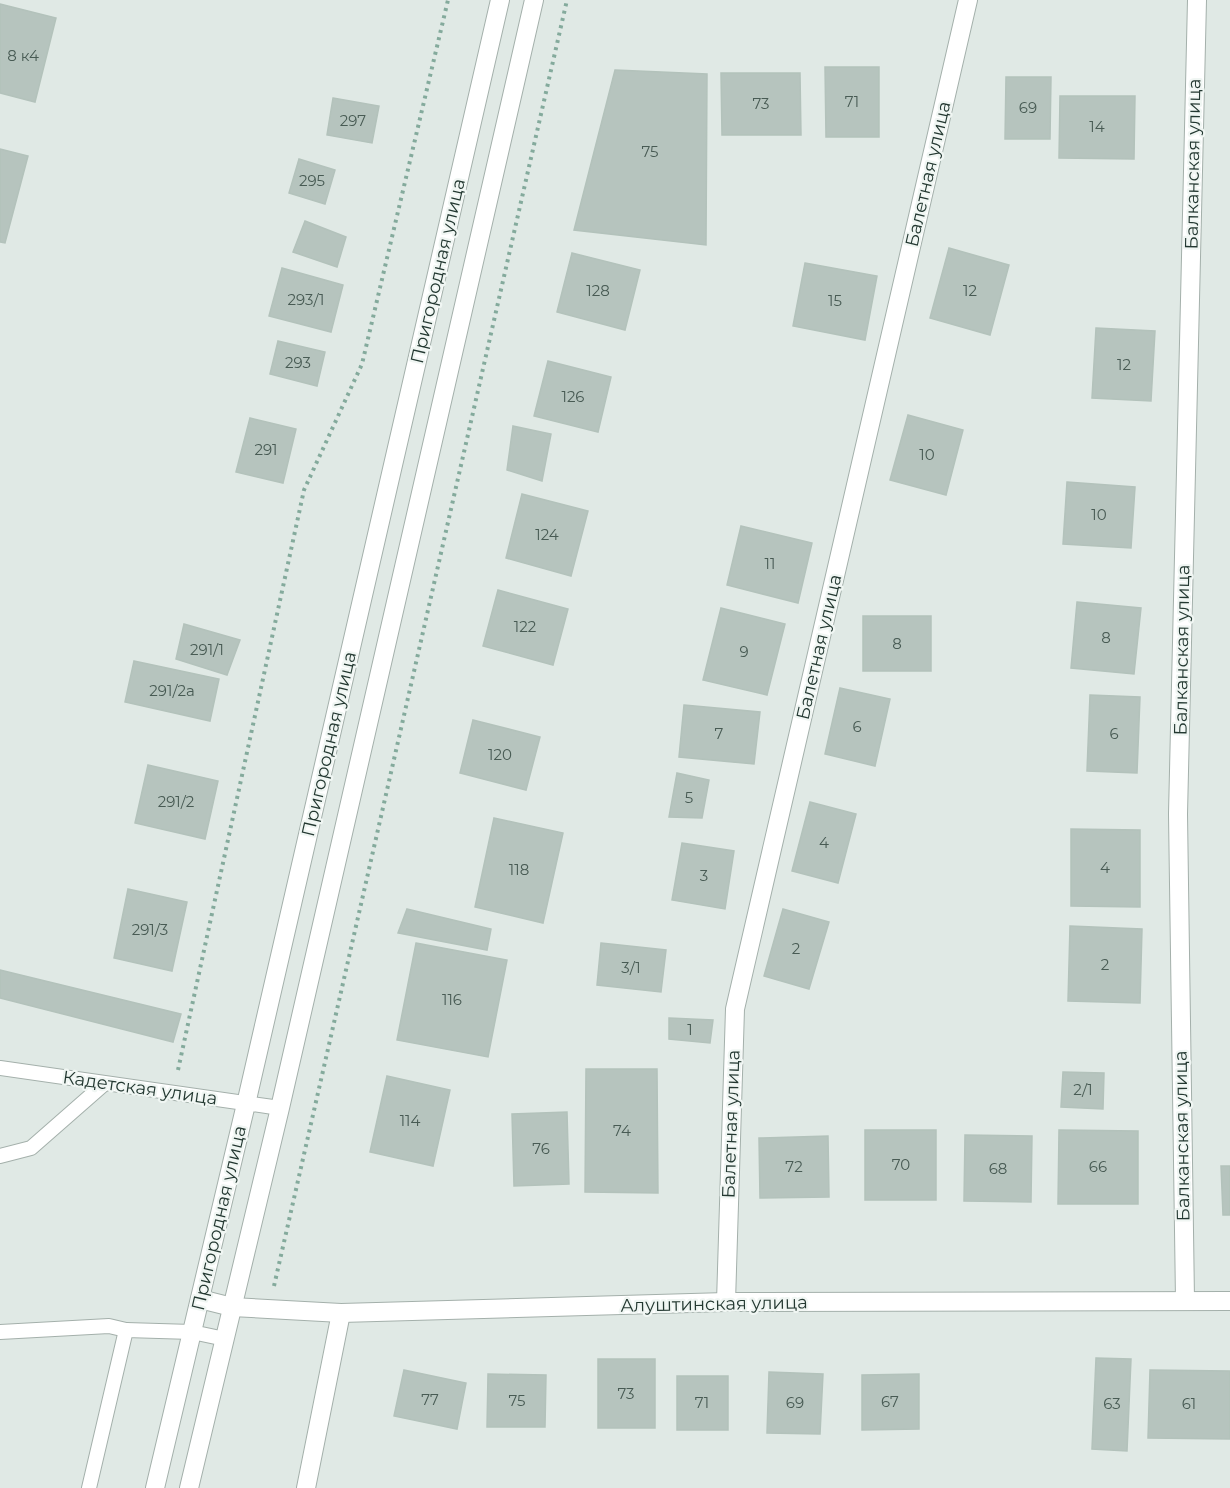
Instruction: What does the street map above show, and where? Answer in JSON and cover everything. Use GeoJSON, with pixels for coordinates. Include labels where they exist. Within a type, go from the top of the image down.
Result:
{"type":"FeatureCollection","features":[{"type":"Feature","properties":{"kind":"street","name":"Пригородная улица"},"geometry":{"type":"LineString","coordinates":[[155,1488],[246,1104],[500,0]]}},
{"type":"Feature","properties":{"kind":"street","name":"Пригородная улица"},"geometry":{"type":"LineString","coordinates":[[189,1488],[280,1108],[534,0]]}},
{"type":"Feature","properties":{"kind":"street","name":"Балетная улица"},"geometry":{"type":"LineString","coordinates":[[726,1302],[735,1009],[968,0]]}},
{"type":"Feature","properties":{"kind":"street","name":"Балканская улица"},"geometry":{"type":"LineString","coordinates":[[1185,1300],[1178,814],[1197,0]]}},
{"type":"Feature","properties":{"kind":"street","name":"Алуштинская улица"},"geometry":{"type":"LineString","coordinates":[[200,1299],[232,1307],[341,1313],[726,1302],[1230,1300]]}},
{"type":"Feature","properties":{"kind":"street"},"geometry":{"type":"LineString","coordinates":[[306,1488],[341,1313]]}},
{"type":"Feature","properties":{"kind":"lane","name":"Кадетская улица"},"geometry":{"type":"LineString","coordinates":[[0,1068],[280,1108]]}},
{"type":"Feature","properties":{"kind":"lane"},"geometry":{"type":"LineString","coordinates":[[0,1156],[31,1148],[104,1084]]}},
{"type":"Feature","properties":{"kind":"lane"},"geometry":{"type":"LineString","coordinates":[[0,1332],[109,1326],[126,1330],[192,1332],[225,1339]]}},
{"type":"Feature","properties":{"kind":"lane"},"geometry":{"type":"LineString","coordinates":[[89,1488],[126,1330]]}},
{"type":"Feature","properties":{"kind":"path"},"geometry":{"type":"LineString","coordinates":[[173,1094],[304,490],[362,364],[448,0]]}},
{"type":"Feature","properties":{"kind":"path"},"geometry":{"type":"LineString","coordinates":[[268,1309],[567,0]]}},
{"type":"Feature","properties":{"kind":"building"},"geometry":{"type":"Polygon","coordinates":[[[0,4],[56,18],[35,102],[0,93],[0,4]]]}},
{"type":"Feature","properties":{"kind":"building"},"geometry":{"type":"Polygon","coordinates":[[[825,67],[879,67],[879,137],[826,137],[825,67]]]}},
{"type":"Feature","properties":{"kind":"building"},"geometry":{"type":"Polygon","coordinates":[[[615,70],[707,74],[706,245],[574,230],[615,70]]]}},
{"type":"Feature","properties":{"kind":"building"},"geometry":{"type":"Polygon","coordinates":[[[721,73],[800,73],[801,135],[722,135],[721,73]]]}},
{"type":"Feature","properties":{"kind":"building"},"geometry":{"type":"Polygon","coordinates":[[[1006,77],[1051,77],[1050,139],[1005,139],[1006,77]]]}},
{"type":"Feature","properties":{"kind":"building"},"geometry":{"type":"Polygon","coordinates":[[[1060,96],[1135,96],[1134,159],[1059,158],[1060,96]]]}},
{"type":"Feature","properties":{"kind":"building"},"geometry":{"type":"Polygon","coordinates":[[[333,98],[379,106],[372,143],[327,135],[333,98]]]}},
{"type":"Feature","properties":{"kind":"building"},"geometry":{"type":"Polygon","coordinates":[[[0,149],[28,156],[5,243],[0,242],[0,149]]]}},
{"type":"Feature","properties":{"kind":"building"},"geometry":{"type":"Polygon","coordinates":[[[299,159],[335,170],[325,204],[289,193],[299,159]]]}},
{"type":"Feature","properties":{"kind":"building"},"geometry":{"type":"Polygon","coordinates":[[[305,221],[346,237],[337,267],[293,252],[305,221]]]}},
{"type":"Feature","properties":{"kind":"building"},"geometry":{"type":"Polygon","coordinates":[[[949,248],[1009,265],[990,335],[930,318],[949,248]]]}},
{"type":"Feature","properties":{"kind":"building"},"geometry":{"type":"Polygon","coordinates":[[[572,253],[640,270],[625,330],[557,312],[572,253]]]}},
{"type":"Feature","properties":{"kind":"building"},"geometry":{"type":"Polygon","coordinates":[[[805,263],[877,276],[865,340],[793,326],[805,263]]]}},
{"type":"Feature","properties":{"kind":"building"},"geometry":{"type":"Polygon","coordinates":[[[282,268],[343,285],[331,332],[269,316],[282,268]]]}},
{"type":"Feature","properties":{"kind":"building"},"geometry":{"type":"Polygon","coordinates":[[[1096,328],[1155,331],[1151,401],[1092,398],[1096,328]]]}},
{"type":"Feature","properties":{"kind":"building"},"geometry":{"type":"Polygon","coordinates":[[[278,341],[325,352],[317,386],[270,374],[278,341]]]}},
{"type":"Feature","properties":{"kind":"building"},"geometry":{"type":"Polygon","coordinates":[[[548,361],[611,377],[598,432],[534,416],[548,361]]]}},
{"type":"Feature","properties":{"kind":"building"},"geometry":{"type":"Polygon","coordinates":[[[908,415],[963,430],[946,495],[890,480],[908,415]]]}},
{"type":"Feature","properties":{"kind":"building"},"geometry":{"type":"Polygon","coordinates":[[[250,418],[296,429],[283,483],[236,472],[250,418]]]}},
{"type":"Feature","properties":{"kind":"building"},"geometry":{"type":"Polygon","coordinates":[[[513,426],[551,434],[542,481],[507,470],[513,426]]]}},
{"type":"Feature","properties":{"kind":"building"},"geometry":{"type":"Polygon","coordinates":[[[1067,482],[1135,487],[1131,548],[1063,544],[1067,482]]]}},
{"type":"Feature","properties":{"kind":"building"},"geometry":{"type":"Polygon","coordinates":[[[522,494],[588,511],[571,576],[506,558],[522,494]]]}},
{"type":"Feature","properties":{"kind":"building"},"geometry":{"type":"Polygon","coordinates":[[[741,526],[812,543],[798,603],[727,585],[741,526]]]}},
{"type":"Feature","properties":{"kind":"building"},"geometry":{"type":"Polygon","coordinates":[[[498,590],[568,609],[553,665],[483,646],[498,590]]]}},
{"type":"Feature","properties":{"kind":"building"},"geometry":{"type":"Polygon","coordinates":[[[1077,602],[1141,608],[1134,674],[1071,668],[1077,602]]]}},
{"type":"Feature","properties":{"kind":"building"},"geometry":{"type":"Polygon","coordinates":[[[721,608],[785,624],[767,695],[703,680],[721,608]]]}},
{"type":"Feature","properties":{"kind":"building"},"geometry":{"type":"Polygon","coordinates":[[[863,616],[931,616],[931,671],[863,671],[863,616]]]}},
{"type":"Feature","properties":{"kind":"building"},"geometry":{"type":"Polygon","coordinates":[[[184,624],[240,640],[227,675],[176,659],[184,624]]]}},
{"type":"Feature","properties":{"kind":"building"},"geometry":{"type":"Polygon","coordinates":[[[134,661],[219,679],[210,721],[125,702],[134,661]]]}},
{"type":"Feature","properties":{"kind":"building"},"geometry":{"type":"Polygon","coordinates":[[[840,688],[890,699],[875,766],[825,754],[840,688]]]}},
{"type":"Feature","properties":{"kind":"building"},"geometry":{"type":"Polygon","coordinates":[[[1090,695],[1140,697],[1137,773],[1087,771],[1090,695]]]}},
{"type":"Feature","properties":{"kind":"building"},"geometry":{"type":"Polygon","coordinates":[[[684,705],[760,712],[754,764],[679,757],[684,705]]]}},
{"type":"Feature","properties":{"kind":"building"},"geometry":{"type":"Polygon","coordinates":[[[473,720],[540,737],[526,790],[460,773],[473,720]]]}},
{"type":"Feature","properties":{"kind":"building"},"geometry":{"type":"Polygon","coordinates":[[[148,765],[218,781],[205,839],[135,823],[148,765]]]}},
{"type":"Feature","properties":{"kind":"building"},"geometry":{"type":"Polygon","coordinates":[[[677,773],[709,780],[702,818],[669,817],[677,773]]]}},
{"type":"Feature","properties":{"kind":"building"},"geometry":{"type":"Polygon","coordinates":[[[810,802],[856,814],[838,883],[792,871],[810,802]]]}},
{"type":"Feature","properties":{"kind":"building"},"geometry":{"type":"Polygon","coordinates":[[[494,818],[563,833],[543,923],[475,907],[494,818]]]}},
{"type":"Feature","properties":{"kind":"building"},"geometry":{"type":"Polygon","coordinates":[[[1071,829],[1140,830],[1140,907],[1071,906],[1071,829]]]}},
{"type":"Feature","properties":{"kind":"building"},"geometry":{"type":"Polygon","coordinates":[[[682,843],[734,851],[725,909],[672,900],[682,843]]]}},
{"type":"Feature","properties":{"kind":"building"},"geometry":{"type":"Polygon","coordinates":[[[128,889],[187,902],[172,971],[114,958],[128,889]]]}},
{"type":"Feature","properties":{"kind":"building"},"geometry":{"type":"Polygon","coordinates":[[[407,909],[491,929],[487,950],[398,933],[407,909]]]}},
{"type":"Feature","properties":{"kind":"building"},"geometry":{"type":"Polygon","coordinates":[[[783,909],[829,922],[809,989],[764,976],[783,909]]]}},
{"type":"Feature","properties":{"kind":"building"},"geometry":{"type":"Polygon","coordinates":[[[1070,926],[1142,929],[1140,1003],[1068,1001],[1070,926]]]}},
{"type":"Feature","properties":{"kind":"building"},"geometry":{"type":"Polygon","coordinates":[[[416,943],[507,960],[488,1057],[397,1040],[416,943]]]}},
{"type":"Feature","properties":{"kind":"building"},"geometry":{"type":"Polygon","coordinates":[[[601,943],[666,950],[661,992],[597,985],[601,943]]]}},
{"type":"Feature","properties":{"kind":"building"},"geometry":{"type":"Polygon","coordinates":[[[0,970],[181,1014],[173,1042],[0,998],[0,970]]]}},
{"type":"Feature","properties":{"kind":"building"},"geometry":{"type":"Polygon","coordinates":[[[669,1018],[713,1020],[710,1043],[669,1039],[669,1018]]]}},
{"type":"Feature","properties":{"kind":"building"},"geometry":{"type":"Polygon","coordinates":[[[586,1069],[657,1069],[658,1193],[585,1192],[586,1069]]]}},
{"type":"Feature","properties":{"kind":"building"},"geometry":{"type":"Polygon","coordinates":[[[1063,1072],[1104,1073],[1103,1109],[1061,1107],[1063,1072]]]}},
{"type":"Feature","properties":{"kind":"building"},"geometry":{"type":"Polygon","coordinates":[[[387,1076],[450,1090],[433,1166],[370,1152],[387,1076]]]}},
{"type":"Feature","properties":{"kind":"building"},"geometry":{"type":"Polygon","coordinates":[[[567,1112],[569,1184],[514,1186],[512,1114],[567,1112]]]}},
{"type":"Feature","properties":{"kind":"building"},"geometry":{"type":"Polygon","coordinates":[[[865,1130],[936,1130],[936,1200],[865,1200],[865,1130]]]}},
{"type":"Feature","properties":{"kind":"building"},"geometry":{"type":"Polygon","coordinates":[[[1059,1130],[1138,1131],[1138,1204],[1058,1204],[1059,1130]]]}},
{"type":"Feature","properties":{"kind":"building"},"geometry":{"type":"Polygon","coordinates":[[[965,1135],[1032,1136],[1031,1202],[964,1201],[965,1135]]]}},
{"type":"Feature","properties":{"kind":"building"},"geometry":{"type":"Polygon","coordinates":[[[828,1136],[829,1197],[760,1198],[759,1138],[828,1136]]]}},
{"type":"Feature","properties":{"kind":"building"},"geometry":{"type":"Polygon","coordinates":[[[1221,1166],[1230,1166],[1230,1215],[1223,1215],[1221,1166]]]}},
{"type":"Feature","properties":{"kind":"building"},"geometry":{"type":"Polygon","coordinates":[[[1096,1358],[1131,1359],[1127,1451],[1092,1449],[1096,1358]]]}},
{"type":"Feature","properties":{"kind":"building"},"geometry":{"type":"Polygon","coordinates":[[[598,1359],[655,1359],[655,1428],[598,1428],[598,1359]]]}},
{"type":"Feature","properties":{"kind":"building"},"geometry":{"type":"Polygon","coordinates":[[[404,1370],[466,1383],[457,1429],[394,1416],[404,1370]]]}},
{"type":"Feature","properties":{"kind":"building"},"geometry":{"type":"Polygon","coordinates":[[[1150,1370],[1230,1371],[1230,1439],[1148,1438],[1150,1370]]]}},
{"type":"Feature","properties":{"kind":"building"},"geometry":{"type":"Polygon","coordinates":[[[769,1372],[823,1374],[820,1434],[767,1433],[769,1372]]]}},
{"type":"Feature","properties":{"kind":"building"},"geometry":{"type":"Polygon","coordinates":[[[488,1374],[546,1375],[545,1427],[487,1427],[488,1374]]]}},
{"type":"Feature","properties":{"kind":"building"},"geometry":{"type":"Polygon","coordinates":[[[919,1374],[919,1429],[862,1430],[862,1375],[919,1374]]]}},
{"type":"Feature","properties":{"kind":"building"},"geometry":{"type":"Polygon","coordinates":[[[677,1376],[728,1376],[728,1430],[677,1430],[677,1376]]]}}]}
